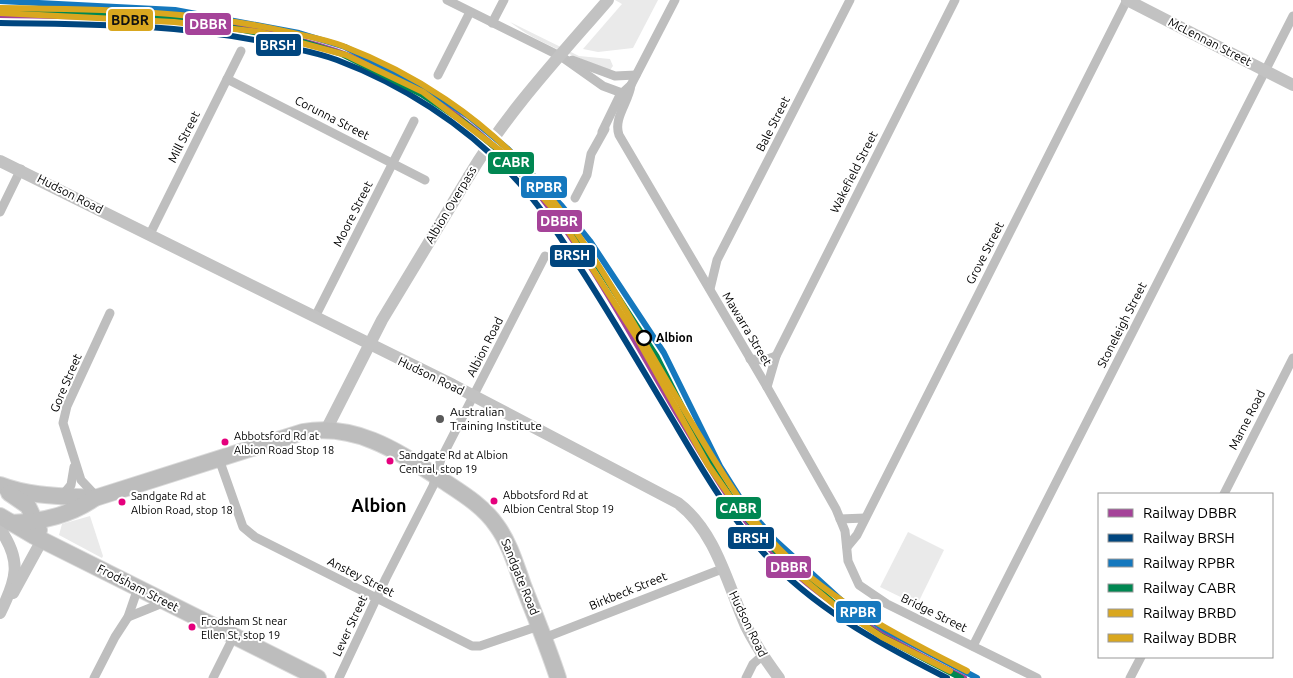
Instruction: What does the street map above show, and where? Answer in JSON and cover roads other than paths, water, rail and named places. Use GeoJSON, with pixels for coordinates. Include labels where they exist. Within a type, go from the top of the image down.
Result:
{"type":"FeatureCollection","features":[{"type":"Feature","properties":{"kind":"highway","name":"Sandgate Road"},"geometry":{"type":"LineString","coordinates":[[3,523],[36,521],[52,517],[78,508],[97,497],[303,432],[326,430],[353,433],[381,443],[436,476],[480,507],[497,526],[509,548],[558,678]]}},
{"type":"Feature","properties":{"kind":"highway","name":"Sandgate Road"},"geometry":{"type":"LineString","coordinates":[[0,486],[25,493],[61,497],[97,497]]}},
{"type":"Feature","properties":{"kind":"highway"},"geometry":{"type":"LineString","coordinates":[[0,486],[26,504],[36,521],[42,540]]}},
{"type":"Feature","properties":{"kind":"highway"},"geometry":{"type":"LineString","coordinates":[[42,540],[52,517]]}},
{"type":"Feature","properties":{"kind":"highway","name":"Frodsham Street"},"geometry":{"type":"LineString","coordinates":[[3,523],[42,540],[318,678]]}},
{"type":"Feature","properties":{"kind":"main road","name":"Albion Overpass"},"geometry":{"type":"LineString","coordinates":[[326,430],[401,288],[491,141],[525,95],[608,0]]}},
{"type":"Feature","properties":{"kind":"main road","name":"McLennan Street"},"geometry":{"type":"LineString","coordinates":[[1127,0],[1293,85]]}},
{"type":"Feature","properties":{"kind":"main road","name":"Hudson Road"},"geometry":{"type":"LineString","coordinates":[[0,161],[20,169],[474,397],[678,503],[700,523],[747,627],[779,678]]}},
{"type":"Feature","properties":{"kind":"main road"},"geometry":{"type":"LineString","coordinates":[[2,609],[14,572],[15,559],[3,523]]}},
{"type":"Feature","properties":{"kind":"main road"},"geometry":{"type":"LineString","coordinates":[[2,609],[18,586],[42,540]]}},
{"type":"Feature","properties":{"kind":"street"},"geometry":{"type":"LineString","coordinates":[[446,0],[562,57],[615,76],[636,75]]}},
{"type":"Feature","properties":{"kind":"street"},"geometry":{"type":"LineString","coordinates":[[492,24],[504,0]]}},
{"type":"Feature","properties":{"kind":"street"},"geometry":{"type":"LineString","coordinates":[[602,132],[607,127],[617,127],[631,85],[676,0]]}},
{"type":"Feature","properties":{"kind":"street","name":"Bale Street"},"geometry":{"type":"LineString","coordinates":[[710,289],[717,260],[850,0]]}},
{"type":"Feature","properties":{"kind":"street","name":"Wakefield Street"},"geometry":{"type":"LineString","coordinates":[[767,387],[776,356],[955,0]]}},
{"type":"Feature","properties":{"kind":"street","name":"Grove Street"},"geometry":{"type":"LineString","coordinates":[[847,547],[865,518],[1127,0]]}},
{"type":"Feature","properties":{"kind":"street"},"geometry":{"type":"LineString","coordinates":[[438,75],[470,12]]}},
{"type":"Feature","properties":{"kind":"street","name":"Stoneleigh Street"},"geometry":{"type":"LineString","coordinates":[[973,646],[1293,16]]}},
{"type":"Feature","properties":{"kind":"street","name":"Mill Street"},"geometry":{"type":"LineString","coordinates":[[150,234],[241,51]]}},
{"type":"Feature","properties":{"kind":"street"},"geometry":{"type":"LineString","coordinates":[[562,57],[602,86],[622,93]]}},
{"type":"Feature","properties":{"kind":"street","name":"Corunna Street"},"geometry":{"type":"LineString","coordinates":[[227,79],[425,180]]}},
{"type":"Feature","properties":{"kind":"street"},"geometry":{"type":"LineString","coordinates":[[575,198],[587,175],[591,154],[622,93],[631,85]]}},
{"type":"Feature","properties":{"kind":"street","name":"Moore Street"},"geometry":{"type":"LineString","coordinates":[[315,317],[414,121]]}},
{"type":"Feature","properties":{"kind":"street","name":"Mawarra Street"},"geometry":{"type":"LineString","coordinates":[[617,127],[620,138],[767,387],[840,518],[847,547]]}},
{"type":"Feature","properties":{"kind":"street"},"geometry":{"type":"LineString","coordinates":[[0,212],[20,169]]}},
{"type":"Feature","properties":{"kind":"street","name":"Albion Road"},"geometry":{"type":"LineString","coordinates":[[436,476],[440,463],[545,256]]}},
{"type":"Feature","properties":{"kind":"street"},"geometry":{"type":"LineString","coordinates":[[698,270],[717,260]]}},
{"type":"Feature","properties":{"kind":"street","name":"Gore Street"},"geometry":{"type":"LineString","coordinates":[[97,497],[85,486],[74,464],[63,429],[64,416],[110,314]]}},
{"type":"Feature","properties":{"kind":"street"},"geometry":{"type":"LineString","coordinates":[[750,358],[765,360],[776,356]]}},
{"type":"Feature","properties":{"kind":"street","name":"Marne Road"},"geometry":{"type":"LineString","coordinates":[[1225,493],[1293,359]]}},
{"type":"Feature","properties":{"kind":"street","name":"Anstey Street"},"geometry":{"type":"LineString","coordinates":[[219,459],[238,516],[246,531],[377,599],[476,647],[541,632]]}},
{"type":"Feature","properties":{"kind":"street"},"geometry":{"type":"LineString","coordinates":[[61,497],[71,483],[74,464]]}},
{"type":"Feature","properties":{"kind":"street","name":"Lever Street"},"geometry":{"type":"LineString","coordinates":[[339,678],[433,486],[436,476]]}},
{"type":"Feature","properties":{"kind":"street"},"geometry":{"type":"LineString","coordinates":[[840,518],[865,518]]}},
{"type":"Feature","properties":{"kind":"street","name":"Bridge Street"},"geometry":{"type":"LineString","coordinates":[[847,547],[853,573],[859,585],[868,593],[1037,678]]}},
{"type":"Feature","properties":{"kind":"street","name":"Birkbeck Street"},"geometry":{"type":"LineString","coordinates":[[541,632],[722,569]]}},
{"type":"Feature","properties":{"kind":"street"},"geometry":{"type":"LineString","coordinates":[[94,678],[115,637],[128,617],[138,588]]}},
{"type":"Feature","properties":{"kind":"street"},"geometry":{"type":"LineString","coordinates":[[128,617],[166,602]]}},
{"type":"Feature","properties":{"kind":"street"},"geometry":{"type":"LineString","coordinates":[[213,678],[234,636]]}},
{"type":"Feature","properties":{"kind":"street"},"geometry":{"type":"LineString","coordinates":[[746,678],[753,664],[763,655]]}},
{"type":"Feature","properties":{"kind":"street"},"geometry":{"type":"LineString","coordinates":[[1130,678],[1140,658]]}},
{"type":"Feature","properties":{"kind":"rail line","name":"RPBR"},"geometry":{"type":"LineString","coordinates":[[0,1],[175,10],[299,33],[345,47],[425,88],[468,116],[508,149],[562,206],[590,241],[664,353],[720,466],[744,504],[775,540],[842,601],[884,629],[977,678]]}},
{"type":"Feature","properties":{"kind":"rail line","name":"BRBD"},"geometry":{"type":"LineString","coordinates":[[0,8],[145,12],[217,19],[288,32],[329,41],[369,57],[396,70],[446,99],[470,116],[513,155],[533,176],[575,230],[613,289],[724,475],[770,539],[814,580],[838,598],[914,644],[967,671]]}},
{"type":"Feature","properties":{"kind":"rail line","name":"CABR"},"geometry":{"type":"LineString","coordinates":[[0,9],[174,17],[297,40],[342,54],[421,94],[464,122],[503,154],[556,211],[584,245],[657,357],[714,470],[738,508],[769,545],[838,607],[881,636],[961,678]]}},
{"type":"Feature","properties":{"kind":"rail line","name":"BDBR"},"geometry":{"type":"LineString","coordinates":[[0,13],[174,22],[260,32],[346,55],[423,92],[502,152],[556,212],[637,338],[708,465],[738,508],[802,578],[837,607],[882,637],[950,671]]}},
{"type":"Feature","properties":{"kind":"rail line","name":"DBBR"},"geometry":{"type":"LineString","coordinates":[[0,15],[170,20],[254,30],[295,39],[363,61],[414,88],[439,104],[486,139],[527,180],[549,207],[589,264],[720,484],[742,516],[767,546],[811,586],[860,621],[964,678]]}},
{"type":"Feature","properties":{"kind":"rail line","name":"BRSH"},"geometry":{"type":"LineString","coordinates":[[0,23],[107,25],[178,29],[213,33],[303,50],[324,55],[385,81],[408,93],[452,122],[473,138],[511,174],[546,217],[602,302],[714,488],[760,549],[801,589],[848,623],[897,652],[947,678]]}},
{"type":"Feature","properties":{"kind":"place","name":"Albion"},"geometry":{"type":"Point","coordinates":[644,338]}},
{"type":"Feature","properties":{"kind":"place","name":"Australian Training Institute"},"geometry":{"type":"Point","coordinates":[440,419]}},
{"type":"Feature","properties":{"kind":"place","name":"Abbotsford Rd at Albion Road Stop 18"},"geometry":{"type":"Point","coordinates":[225,442]}},
{"type":"Feature","properties":{"kind":"place","name":"Sandgate Rd at Albion Central, stop 19"},"geometry":{"type":"Point","coordinates":[390,461]}},
{"type":"Feature","properties":{"kind":"place","name":"Abbotsford Rd at Albion Central Stop 19"},"geometry":{"type":"Point","coordinates":[494,501]}},
{"type":"Feature","properties":{"kind":"place","name":"Sandgate Rd at Albion Road, stop 18"},"geometry":{"type":"Point","coordinates":[122,502]}},
{"type":"Feature","properties":{"kind":"place","name":"Frodsham St near Ellen St, stop 19"},"geometry":{"type":"Point","coordinates":[192,627]}},
{"type":"Feature","properties":{"kind":"district","name":"Albion"},"geometry":{"type":"Point","coordinates":[379,506]}}]}
